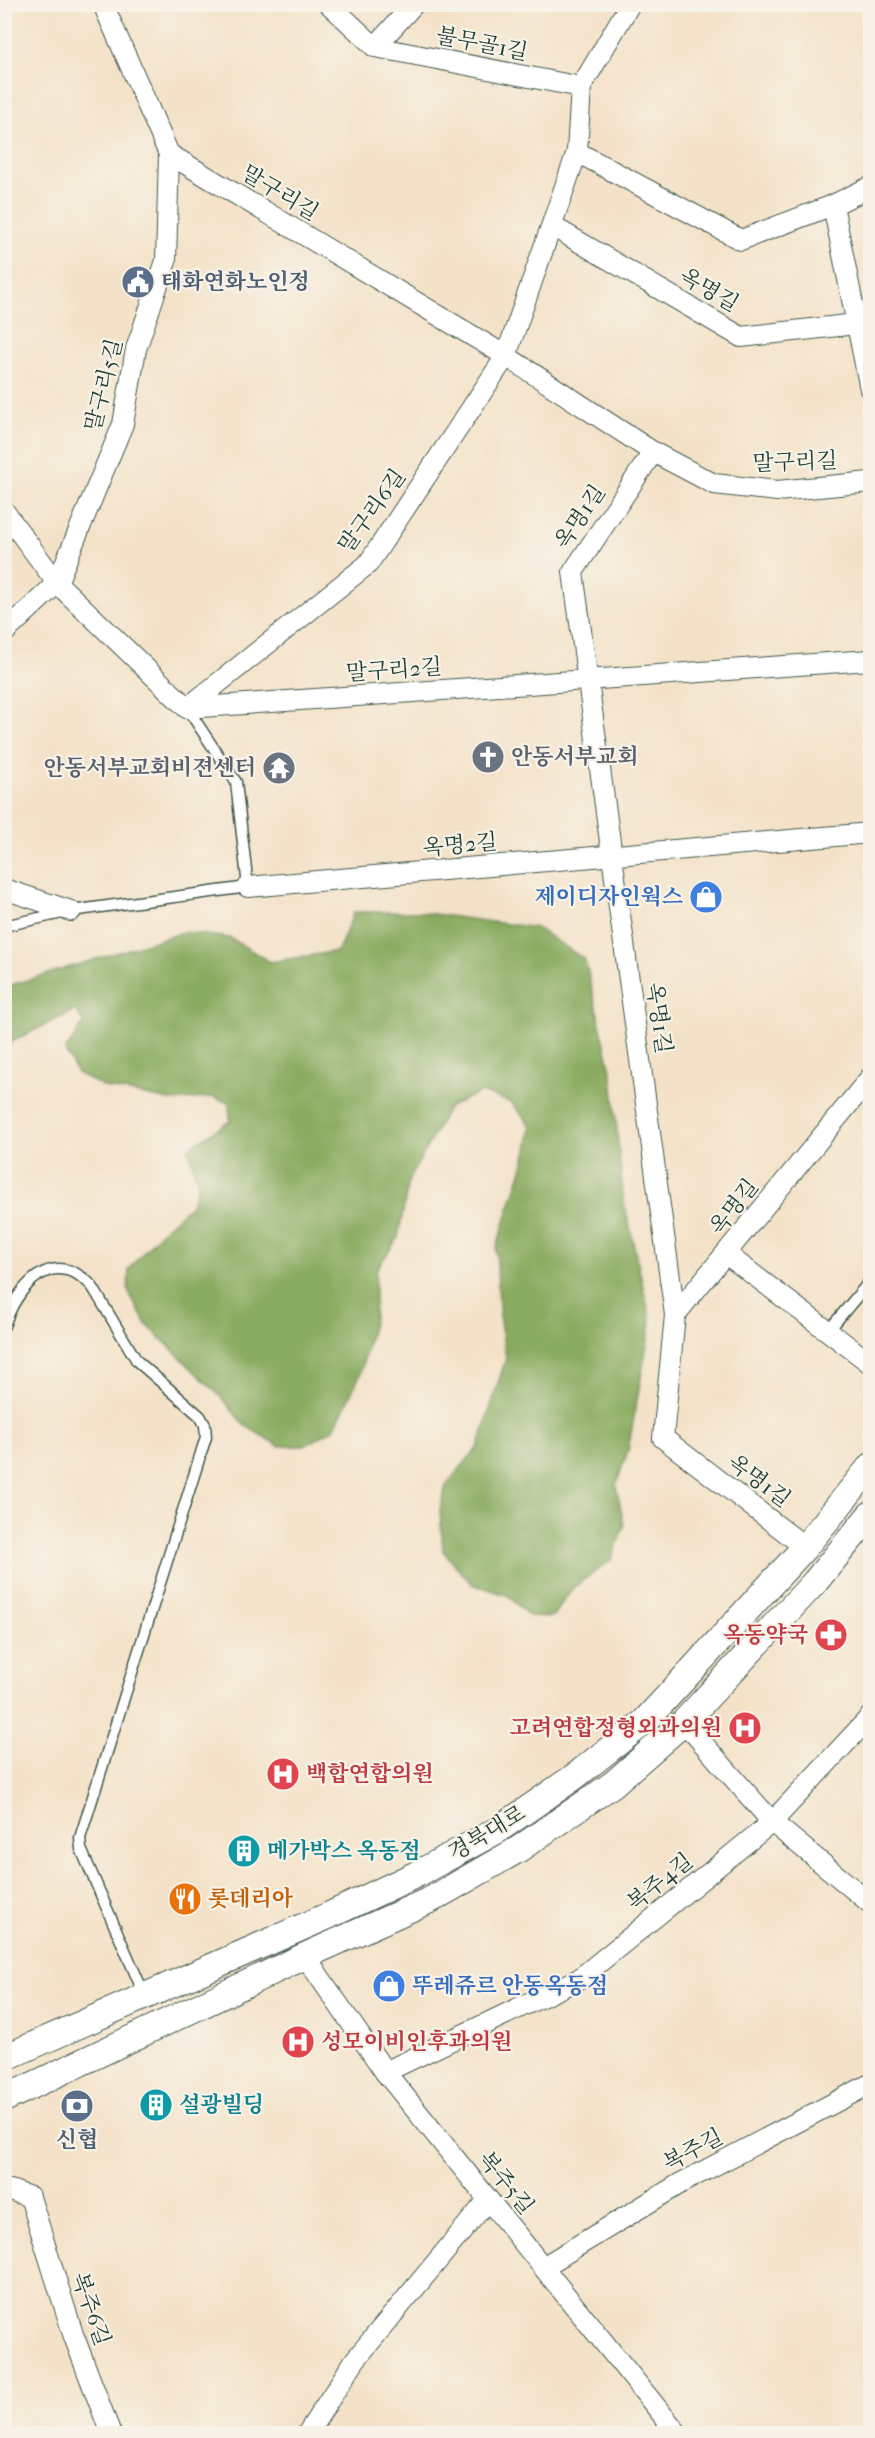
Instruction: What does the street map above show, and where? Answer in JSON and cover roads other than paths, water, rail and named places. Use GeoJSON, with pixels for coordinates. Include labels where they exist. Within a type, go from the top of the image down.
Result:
{"type":"FeatureCollection","features":[{"type":"Feature","properties":{"kind":"street"},"geometry":{"type":"LineString","coordinates":[[103,4],[169,154]]}},
{"type":"Feature","properties":{"kind":"street"},"geometry":{"type":"LineString","coordinates":[[329,4],[375,47]]}},
{"type":"Feature","properties":{"kind":"street","name":"불무골1길"},"geometry":{"type":"LineString","coordinates":[[375,47],[414,4]]}},
{"type":"Feature","properties":{"kind":"street"},"geometry":{"type":"LineString","coordinates":[[506,356],[577,152],[581,87],[630,4]]}},
{"type":"Feature","properties":{"kind":"street","name":"불무골1길"},"geometry":{"type":"LineString","coordinates":[[375,47],[581,87]]}},
{"type":"Feature","properties":{"kind":"street"},"geometry":{"type":"LineString","coordinates":[[577,152],[741,240],[833,205],[870,187]]}},
{"type":"Feature","properties":{"kind":"street","name":"말구리길"},"geometry":{"type":"LineString","coordinates":[[169,154],[506,356],[653,452],[714,484],[777,491],[870,482]]}},
{"type":"Feature","properties":{"kind":"street","name":"말구리5길"},"geometry":{"type":"LineString","coordinates":[[4,633],[57,583],[123,424],[136,349],[166,261],[169,154]]}},
{"type":"Feature","properties":{"kind":"street"},"geometry":{"type":"LineString","coordinates":[[833,205],[870,389]]}},
{"type":"Feature","properties":{"kind":"street","name":"옥명길"},"geometry":{"type":"LineString","coordinates":[[552,226],[741,337],[856,324]]}},
{"type":"Feature","properties":{"kind":"street","name":"말구리6길"},"geometry":{"type":"LineString","coordinates":[[187,708],[368,564],[506,356]]}},
{"type":"Feature","properties":{"kind":"street","name":"옥명1길"},"geometry":{"type":"LineString","coordinates":[[653,452],[573,572],[675,1315],[663,1438],[804,1547]]}},
{"type":"Feature","properties":{"kind":"street"},"geometry":{"type":"LineString","coordinates":[[5,513],[57,583],[187,708]]}},
{"type":"Feature","properties":{"kind":"street","name":"말구리2길"},"geometry":{"type":"LineString","coordinates":[[187,708],[870,660]]}},
{"type":"Feature","properties":{"kind":"street","name":"옥명2길"},"geometry":{"type":"LineString","coordinates":[[248,887],[870,833]]}},
{"type":"Feature","properties":{"kind":"street"},"geometry":{"type":"LineString","coordinates":[[4,889],[71,911]]}},
{"type":"Feature","properties":{"kind":"street","name":"옥명길"},"geometry":{"type":"LineString","coordinates":[[870,1078],[726,1254],[870,1363]]}},
{"type":"Feature","properties":{"kind":"street"},"geometry":{"type":"LineString","coordinates":[[675,1315],[726,1254]]}},
{"type":"Feature","properties":{"kind":"street","name":"경북대로"},"geometry":{"type":"LineString","coordinates":[[4,2058],[419,1873],[496,1831],[574,1777],[644,1722],[804,1547],[870,1467]]}},
{"type":"Feature","properties":{"kind":"street","name":"경북대로"},"geometry":{"type":"LineString","coordinates":[[4,2099],[305,1956],[432,1899],[519,1849],[613,1784],[684,1722],[815,1582],[870,1515]]}},
{"type":"Feature","properties":{"kind":"street","name":"복주4길"},"geometry":{"type":"LineString","coordinates":[[385,2072],[579,1979],[772,1822],[870,1717]]}},
{"type":"Feature","properties":{"kind":"street"},"geometry":{"type":"LineString","coordinates":[[684,1722],[772,1822],[870,1903]]}},
{"type":"Feature","properties":{"kind":"street","name":"복주5길"},"geometry":{"type":"LineString","coordinates":[[305,1956],[385,2072],[678,2433]]}},
{"type":"Feature","properties":{"kind":"street","name":"복주길"},"geometry":{"type":"LineString","coordinates":[[543,2267],[681,2183],[870,2084]]}},
{"type":"Feature","properties":{"kind":"street","name":"복주6길"},"geometry":{"type":"LineString","coordinates":[[4,2192],[10,2190],[30,2197],[73,2334],[111,2433]]}},
{"type":"Feature","properties":{"kind":"street"},"geometry":{"type":"LineString","coordinates":[[307,2433],[355,2360],[488,2200]]}},
{"type":"Feature","properties":{"kind":"lane"},"geometry":{"type":"LineString","coordinates":[[4,926],[71,911],[248,887],[236,782],[187,708]]}},
{"type":"Feature","properties":{"kind":"lane"},"geometry":{"type":"LineString","coordinates":[[4,1326],[8,1314],[24,1288],[39,1274],[55,1268],[71,1270],[83,1277],[92,1287],[137,1361],[200,1416],[205,1425],[206,1437],[80,1838],[81,1849],[145,1996]]}},
{"type":"Feature","properties":{"kind":"lane"},"geometry":{"type":"LineString","coordinates":[[828,1331],[870,1281]]}},
{"type":"Feature","properties":{"kind":"place","name":"태화연화노인정"},"geometry":{"type":"Point","coordinates":[138,282]}},
{"type":"Feature","properties":{"kind":"place","name":"안동서부교회"},"geometry":{"type":"Point","coordinates":[488,757]}},
{"type":"Feature","properties":{"kind":"place","name":"안동서부교회비젼센터"},"geometry":{"type":"Point","coordinates":[279,768]}},
{"type":"Feature","properties":{"kind":"place","name":"제이디자인웍스"},"geometry":{"type":"Point","coordinates":[706,897]}},
{"type":"Feature","properties":{"kind":"place","name":"옥동약국"},"geometry":{"type":"Point","coordinates":[831,1635]}},
{"type":"Feature","properties":{"kind":"place","name":"고려연합정형외과의원"},"geometry":{"type":"Point","coordinates":[745,1728]}},
{"type":"Feature","properties":{"kind":"place","name":"백합연합의원"},"geometry":{"type":"Point","coordinates":[283,1774]}},
{"type":"Feature","properties":{"kind":"place","name":"메가박스 옥동점"},"geometry":{"type":"Point","coordinates":[244,1851]}},
{"type":"Feature","properties":{"kind":"place","name":"롯데리아"},"geometry":{"type":"Point","coordinates":[185,1899]}},
{"type":"Feature","properties":{"kind":"place","name":"뚜레쥬르 안동옥동점"},"geometry":{"type":"Point","coordinates":[389,1986]}},
{"type":"Feature","properties":{"kind":"place","name":"성모이비인후과의원"},"geometry":{"type":"Point","coordinates":[298,2042]}},
{"type":"Feature","properties":{"kind":"place","name":"설광빌딩"},"geometry":{"type":"Point","coordinates":[156,2105]}},
{"type":"Feature","properties":{"kind":"place","name":"신협"},"geometry":{"type":"Point","coordinates":[77,2106]}}]}
